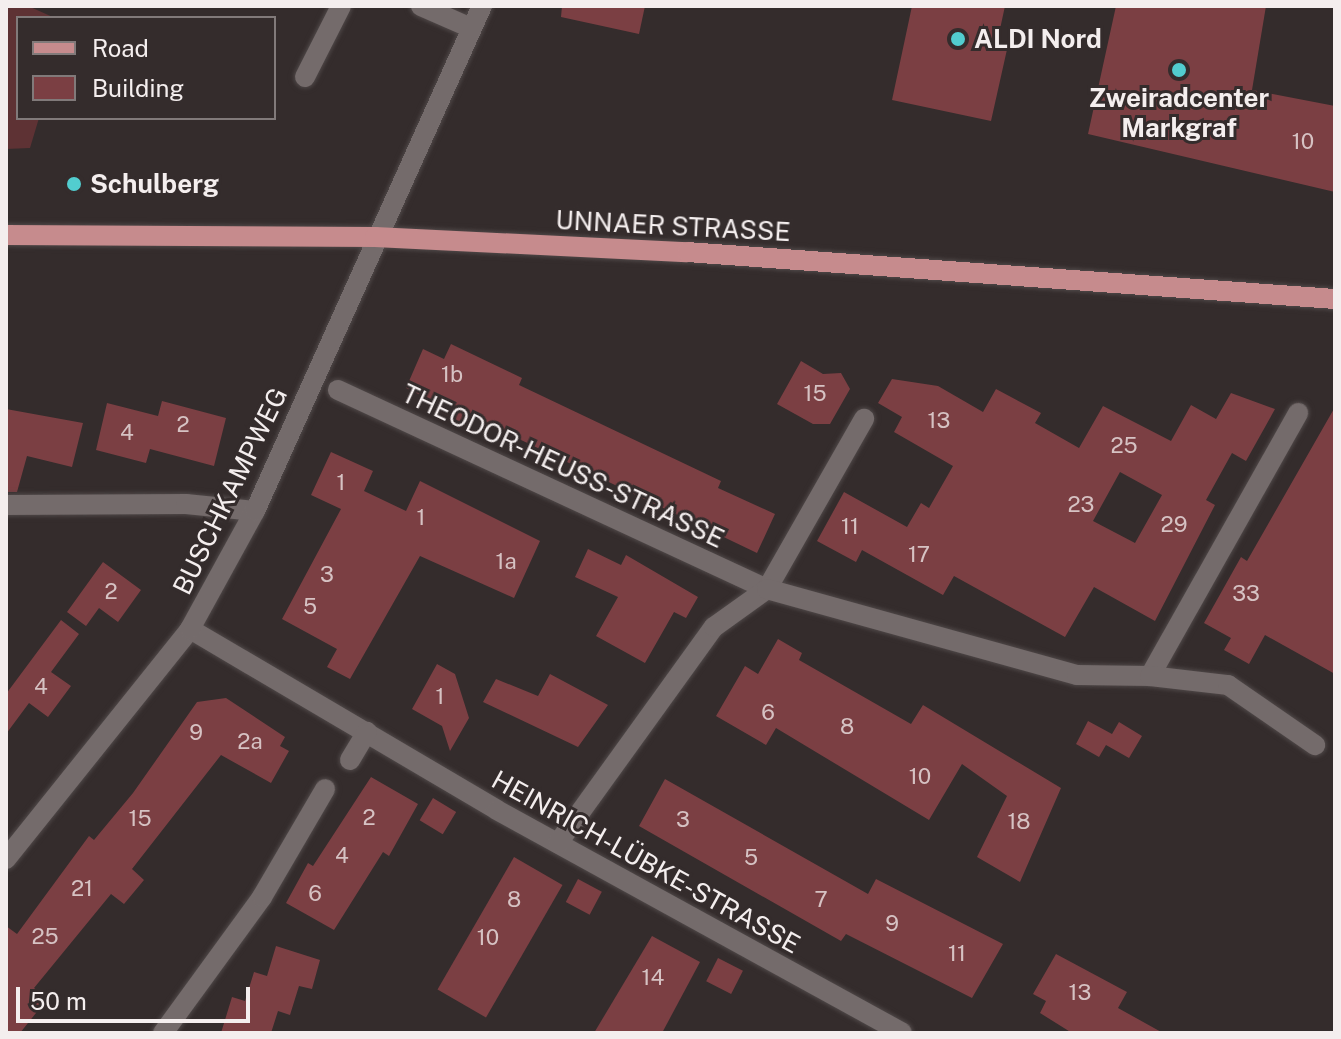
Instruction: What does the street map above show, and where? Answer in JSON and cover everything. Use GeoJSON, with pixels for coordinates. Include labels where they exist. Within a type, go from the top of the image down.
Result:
{"type":"FeatureCollection","features":[{"type":"Feature","properties":{"kind":"main road","name":"UNNAER STRASSE"},"geometry":{"type":"LineString","coordinates":[[6,235],[375,237],[815,259],[1335,299]]}},
{"type":"Feature","properties":{"kind":"street"},"geometry":{"type":"LineString","coordinates":[[305,77],[341,6]]}},
{"type":"Feature","properties":{"kind":"street"},"geometry":{"type":"LineString","coordinates":[[421,6],[471,28]]}},
{"type":"Feature","properties":{"kind":"street","name":"BUSCHKAMPWEG"},"geometry":{"type":"LineString","coordinates":[[6,859],[190,629],[255,511],[375,237],[482,6]]}},
{"type":"Feature","properties":{"kind":"street","name":"THEODOR-HEUSS-STRASSE"},"geometry":{"type":"LineString","coordinates":[[338,390],[767,589],[1077,675],[1150,676],[1228,685],[1315,745]]}},
{"type":"Feature","properties":{"kind":"street"},"geometry":{"type":"LineString","coordinates":[[1150,676],[1298,413]]}},
{"type":"Feature","properties":{"kind":"street"},"geometry":{"type":"LineString","coordinates":[[558,843],[714,627],[767,589],[864,419]]}},
{"type":"Feature","properties":{"kind":"street"},"geometry":{"type":"LineString","coordinates":[[6,505],[186,504],[255,511]]}},
{"type":"Feature","properties":{"kind":"street","name":"HEINRICH-LÜBKE-STRASSE"},"geometry":{"type":"LineString","coordinates":[[190,629],[558,843],[902,1033]]}},
{"type":"Feature","properties":{"kind":"street"},"geometry":{"type":"LineString","coordinates":[[350,760],[367,732]]}},
{"type":"Feature","properties":{"kind":"street"},"geometry":{"type":"LineString","coordinates":[[163,1033],[262,897],[325,789]]}},
{"type":"Feature","properties":{"kind":"shaded area"},"geometry":{"type":"Polygon","coordinates":[[[6,6],[28,6],[50,16],[16,16],[16,120],[38,120],[30,148],[6,149],[6,6]]]}},
{"type":"Feature","properties":{"kind":"building"},"geometry":{"type":"Polygon","coordinates":[[[562,6],[645,6],[639,34],[561,17],[562,6]]]}},
{"type":"Feature","properties":{"kind":"building"},"geometry":{"type":"Polygon","coordinates":[[[912,6],[1005,6],[997,43],[1008,45],[991,121],[892,100],[912,6]]]}},
{"type":"Feature","properties":{"kind":"building","name":"Zweiradcenter Markgraf"},"geometry":{"type":"Polygon","coordinates":[[[1116,6],[1266,6],[1252,90],[1335,106],[1335,192],[1088,134],[1116,6]]]}},
{"type":"Feature","properties":{"kind":"building"},"geometry":{"type":"Polygon","coordinates":[[[451,344],[522,378],[519,385],[721,481],[718,488],[775,514],[757,553],[473,417],[469,426],[438,411],[441,405],[406,388],[423,349],[444,359],[451,344]]]}},
{"type":"Feature","properties":{"kind":"building"},"geometry":{"type":"Polygon","coordinates":[[[801,361],[823,374],[841,373],[850,389],[830,424],[813,424],[777,404],[801,361]]]}},
{"type":"Feature","properties":{"kind":"building"},"geometry":{"type":"Polygon","coordinates":[[[892,379],[938,386],[983,412],[996,389],[1041,413],[1035,423],[1079,448],[1103,406],[1171,441],[1191,405],[1216,419],[1231,393],[1275,409],[1246,461],[1232,453],[1206,500],[1215,505],[1155,621],[1094,587],[1065,637],[954,576],[943,595],[862,550],[856,562],[817,541],[844,492],[907,527],[921,503],[929,508],[953,466],[894,432],[902,417],[878,403],[892,379]],[[1120,472],[1093,521],[1135,543],[1162,495],[1120,472]]]}},
{"type":"Feature","properties":{"kind":"building"},"geometry":{"type":"Polygon","coordinates":[[[162,401],[226,418],[214,466],[150,449],[146,463],[96,450],[107,403],[158,416],[162,401]]]}},
{"type":"Feature","properties":{"kind":"building"},"geometry":{"type":"Polygon","coordinates":[[[1335,407],[1335,674],[1265,635],[1249,664],[1224,650],[1231,638],[1204,623],[1241,557],[1247,561],[1335,407]]]}},
{"type":"Feature","properties":{"kind":"building"},"geometry":{"type":"Polygon","coordinates":[[[6,409],[83,423],[72,467],[27,456],[17,492],[6,492],[6,409]]]}},
{"type":"Feature","properties":{"kind":"building"},"geometry":{"type":"Polygon","coordinates":[[[331,452],[373,471],[364,491],[406,511],[420,481],[540,541],[514,598],[420,556],[350,679],[327,667],[337,649],[282,619],[341,509],[311,495],[331,452]]]}},
{"type":"Feature","properties":{"kind":"building"},"geometry":{"type":"Polygon","coordinates":[[[588,549],[621,565],[626,555],[698,597],[686,618],[674,612],[645,663],[596,636],[618,597],[575,577],[588,549]]]}},
{"type":"Feature","properties":{"kind":"building"},"geometry":{"type":"Polygon","coordinates":[[[103,562],[141,590],[118,622],[99,608],[86,626],[67,612],[103,562]]]}},
{"type":"Feature","properties":{"kind":"building"},"geometry":{"type":"Polygon","coordinates":[[[61,620],[79,634],[51,672],[71,686],[48,717],[29,703],[6,734],[6,694],[61,620]]]}},
{"type":"Feature","properties":{"kind":"building"},"geometry":{"type":"Polygon","coordinates":[[[778,639],[802,653],[799,660],[911,724],[923,705],[1061,788],[1020,882],[977,857],[1007,796],[962,764],[929,820],[776,728],[766,745],[716,716],[745,666],[758,674],[778,639]]]}},
{"type":"Feature","properties":{"kind":"building"},"geometry":{"type":"Polygon","coordinates":[[[437,664],[455,674],[469,718],[450,751],[442,726],[412,709],[437,664]]]}},
{"type":"Feature","properties":{"kind":"building"},"geometry":{"type":"Polygon","coordinates":[[[550,674],[608,705],[578,747],[483,702],[496,679],[538,696],[550,674]]]}},
{"type":"Feature","properties":{"kind":"building"},"geometry":{"type":"Polygon","coordinates":[[[226,698],[285,737],[280,746],[289,751],[271,783],[221,755],[132,869],[144,880],[124,904],[111,894],[34,988],[48,998],[20,1033],[6,1033],[6,926],[17,934],[89,836],[94,840],[133,793],[197,702],[226,698]]]}},
{"type":"Feature","properties":{"kind":"building"},"geometry":{"type":"Polygon","coordinates":[[[1088,721],[1112,734],[1119,722],[1142,736],[1129,758],[1106,745],[1099,757],[1076,744],[1088,721]]]}},
{"type":"Feature","properties":{"kind":"building"},"geometry":{"type":"Polygon","coordinates":[[[371,777],[418,804],[389,856],[383,852],[334,930],[286,903],[308,863],[313,866],[371,777]]]}},
{"type":"Feature","properties":{"kind":"building"},"geometry":{"type":"Polygon","coordinates":[[[665,779],[868,894],[876,879],[1003,944],[972,998],[846,934],[841,941],[639,826],[665,779]]]}},
{"type":"Feature","properties":{"kind":"building"},"geometry":{"type":"Polygon","coordinates":[[[433,798],[456,812],[443,834],[420,820],[433,798]]]}},
{"type":"Feature","properties":{"kind":"building"},"geometry":{"type":"Polygon","coordinates":[[[514,857],[562,885],[486,1018],[438,990],[514,857]]]}},
{"type":"Feature","properties":{"kind":"building"},"geometry":{"type":"Polygon","coordinates":[[[578,879],[602,892],[590,915],[566,902],[578,879]]]}},
{"type":"Feature","properties":{"kind":"building"},"geometry":{"type":"Polygon","coordinates":[[[652,936],[700,962],[662,1033],[594,1033],[652,936]]]}},
{"type":"Feature","properties":{"kind":"building"},"geometry":{"type":"Polygon","coordinates":[[[276,946],[320,960],[312,989],[299,986],[290,1015],[278,1011],[271,1033],[221,1033],[232,997],[245,1001],[254,972],[267,976],[276,946]]]}},
{"type":"Feature","properties":{"kind":"building"},"geometry":{"type":"Polygon","coordinates":[[[1056,954],[1127,992],[1118,1008],[1163,1033],[1072,1033],[1040,1013],[1046,1001],[1033,994],[1056,954]]]}},
{"type":"Feature","properties":{"kind":"building"},"geometry":{"type":"Polygon","coordinates":[[[718,958],[743,971],[731,994],[706,981],[718,958]]]}},
{"type":"Feature","properties":{"kind":"place","name":"ALDI Nord"},"geometry":{"type":"Point","coordinates":[958,39]}},
{"type":"Feature","properties":{"kind":"place","name":"Zweiradcenter Markgraf"},"geometry":{"type":"Point","coordinates":[1179,70]}},
{"type":"Feature","properties":{"kind":"place","name":"Schulberg"},"geometry":{"type":"Point","coordinates":[74,184]}}]}
